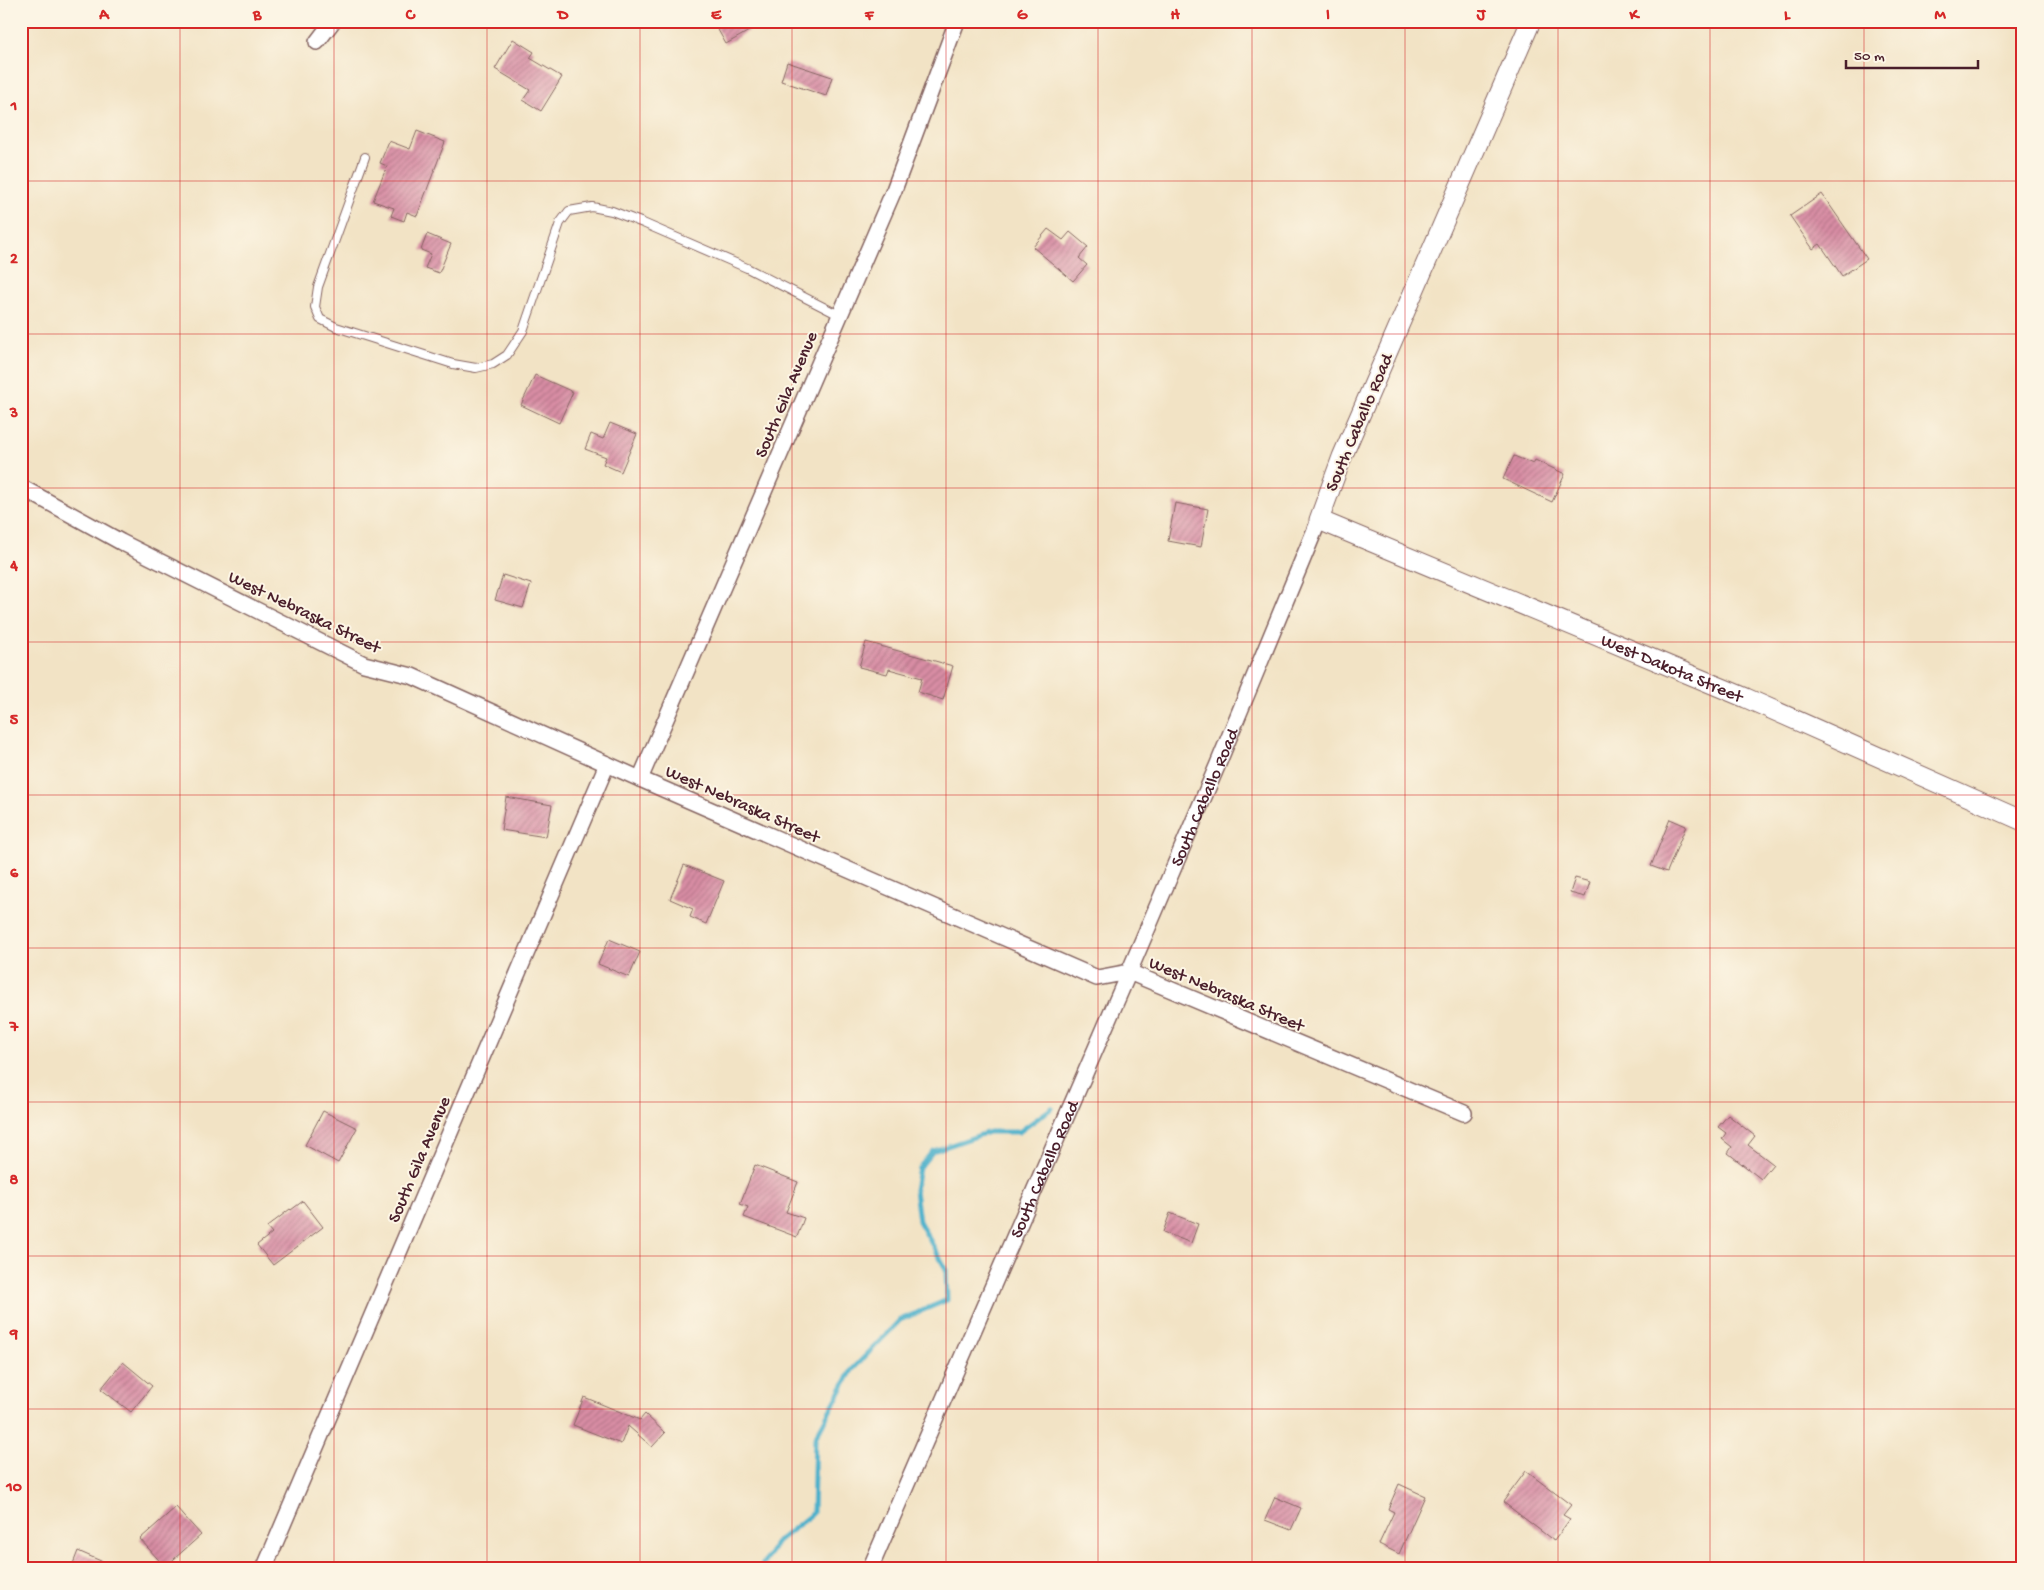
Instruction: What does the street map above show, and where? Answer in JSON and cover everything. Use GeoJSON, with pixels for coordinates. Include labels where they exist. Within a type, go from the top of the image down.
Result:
{"type":"FeatureCollection","features":[{"type":"Feature","properties":{"kind":"street"},"geometry":{"type":"LineString","coordinates":[[318,42],[333,21]]}},
{"type":"Feature","properties":{"kind":"street","name":"South Gila Avenue"},"geometry":{"type":"LineString","coordinates":[[640,779],[894,190],[957,21]]}},
{"type":"Feature","properties":{"kind":"street","name":"South Caballo Road"},"geometry":{"type":"LineString","coordinates":[[870,1569],[1218,764],[1319,520],[1342,457],[1531,21]]}},
{"type":"Feature","properties":{"kind":"street","name":"West Nebraska Street"},"geometry":{"type":"LineString","coordinates":[[21,487],[121,542],[364,664],[412,676],[640,779],[1097,978],[1129,972],[1464,1113]]}},
{"type":"Feature","properties":{"kind":"street","name":"West Dakota Street"},"geometry":{"type":"LineString","coordinates":[[1319,520],[1746,698],[2023,820]]}},
{"type":"Feature","properties":{"kind":"street","name":"South Gila Avenue"},"geometry":{"type":"LineString","coordinates":[[264,1569],[607,764]]}},
{"type":"Feature","properties":{"kind":"lane"},"geometry":{"type":"LineString","coordinates":[[365,157],[318,287],[315,307],[320,319],[336,327],[453,364],[476,368],[493,364],[507,354],[523,331],[560,224],[569,211],[592,207],[612,211],[652,226],[747,268],[839,315]]}},
{"type":"Feature","properties":{"kind":"building"},"geometry":{"type":"Polygon","coordinates":[[[713,21],[743,21],[749,31],[726,44],[713,21]]]}},
{"type":"Feature","properties":{"kind":"building"},"geometry":{"type":"Polygon","coordinates":[[[513,39],[534,52],[530,58],[562,77],[541,111],[523,100],[530,90],[495,69],[513,39]]]}},
{"type":"Feature","properties":{"kind":"building"},"geometry":{"type":"Polygon","coordinates":[[[787,62],[832,77],[826,96],[781,81],[787,62]]]}},
{"type":"Feature","properties":{"kind":"building"},"geometry":{"type":"Polygon","coordinates":[[[417,131],[445,142],[417,216],[407,212],[404,221],[391,216],[394,208],[373,201],[387,166],[380,163],[389,141],[410,149],[417,131]]]}},
{"type":"Feature","properties":{"kind":"building"},"geometry":{"type":"Polygon","coordinates":[[[1822,194],[1867,259],[1842,276],[1820,244],[1813,249],[1790,216],[1822,194]]]}},
{"type":"Feature","properties":{"kind":"building"},"geometry":{"type":"Polygon","coordinates":[[[1048,229],[1063,240],[1070,232],[1088,247],[1079,258],[1087,265],[1073,281],[1033,247],[1048,229]]]}},
{"type":"Feature","properties":{"kind":"building"},"geometry":{"type":"Polygon","coordinates":[[[427,234],[451,244],[439,273],[425,268],[431,254],[421,250],[427,234]]]}},
{"type":"Feature","properties":{"kind":"building"},"geometry":{"type":"Polygon","coordinates":[[[535,375],[573,392],[559,423],[521,405],[535,375]]]}},
{"type":"Feature","properties":{"kind":"building"},"geometry":{"type":"Polygon","coordinates":[[[610,423],[637,434],[621,472],[603,464],[606,457],[585,449],[591,434],[603,439],[610,423]]]}},
{"type":"Feature","properties":{"kind":"building"},"geometry":{"type":"Polygon","coordinates":[[[1514,456],[1533,464],[1535,460],[1565,474],[1552,502],[1503,479],[1514,456]]]}},
{"type":"Feature","properties":{"kind":"building"},"geometry":{"type":"Polygon","coordinates":[[[1175,503],[1208,509],[1201,547],[1168,541],[1175,503]]]}},
{"type":"Feature","properties":{"kind":"building"},"geometry":{"type":"Polygon","coordinates":[[[503,575],[531,584],[523,608],[495,600],[503,575]]]}},
{"type":"Feature","properties":{"kind":"building"},"geometry":{"type":"Polygon","coordinates":[[[866,642],[953,666],[943,700],[918,692],[922,678],[889,669],[887,674],[859,667],[866,642]]]}},
{"type":"Feature","properties":{"kind":"building"},"geometry":{"type":"Polygon","coordinates":[[[506,797],[552,805],[546,837],[501,830],[506,797]]]}},
{"type":"Feature","properties":{"kind":"building"},"geometry":{"type":"Polygon","coordinates":[[[1670,819],[1686,826],[1667,872],[1651,866],[1670,819]]]}},
{"type":"Feature","properties":{"kind":"building"},"geometry":{"type":"Polygon","coordinates":[[[684,865],[724,881],[706,924],[690,917],[693,909],[670,899],[684,865]]]}},
{"type":"Feature","properties":{"kind":"building"},"geometry":{"type":"Polygon","coordinates":[[[1575,878],[1590,882],[1585,897],[1570,893],[1575,878]]]}},
{"type":"Feature","properties":{"kind":"building"},"geometry":{"type":"Polygon","coordinates":[[[609,939],[640,952],[629,977],[598,964],[609,939]]]}},
{"type":"Feature","properties":{"kind":"building"},"geometry":{"type":"Polygon","coordinates":[[[323,1111],[357,1128],[338,1163],[305,1145],[323,1111]]]}},
{"type":"Feature","properties":{"kind":"building"},"geometry":{"type":"Polygon","coordinates":[[[1728,1115],[1755,1136],[1748,1145],[1773,1164],[1761,1179],[1728,1153],[1732,1147],[1722,1139],[1726,1133],[1718,1127],[1728,1115]]]}},
{"type":"Feature","properties":{"kind":"building"},"geometry":{"type":"Polygon","coordinates":[[[755,1165],[798,1182],[786,1212],[804,1218],[797,1237],[744,1217],[748,1207],[740,1204],[755,1165]]]}},
{"type":"Feature","properties":{"kind":"building"},"geometry":{"type":"Polygon","coordinates":[[[303,1201],[323,1227],[273,1265],[257,1245],[272,1233],[267,1227],[303,1201]]]}},
{"type":"Feature","properties":{"kind":"building"},"geometry":{"type":"Polygon","coordinates":[[[1170,1213],[1198,1224],[1191,1243],[1163,1232],[1170,1213]]]}},
{"type":"Feature","properties":{"kind":"building"},"geometry":{"type":"Polygon","coordinates":[[[123,1362],[152,1386],[131,1412],[101,1389],[123,1362]]]}},
{"type":"Feature","properties":{"kind":"building"},"geometry":{"type":"Polygon","coordinates":[[[584,1397],[640,1420],[645,1414],[665,1433],[652,1447],[628,1426],[621,1444],[573,1425],[584,1397]]]}},
{"type":"Feature","properties":{"kind":"building"},"geometry":{"type":"Polygon","coordinates":[[[1526,1471],[1571,1505],[1563,1515],[1570,1519],[1554,1541],[1503,1502],[1526,1471]]]}},
{"type":"Feature","properties":{"kind":"building"},"geometry":{"type":"Polygon","coordinates":[[[1399,1484],[1425,1496],[1399,1554],[1379,1544],[1394,1512],[1388,1509],[1399,1484]]]}},
{"type":"Feature","properties":{"kind":"building"},"geometry":{"type":"Polygon","coordinates":[[[1275,1497],[1301,1508],[1291,1530],[1265,1520],[1275,1497]]]}},
{"type":"Feature","properties":{"kind":"building"},"geometry":{"type":"Polygon","coordinates":[[[176,1507],[201,1535],[165,1567],[140,1539],[176,1507]]]}},
{"type":"Feature","properties":{"kind":"building"},"geometry":{"type":"Polygon","coordinates":[[[78,1551],[119,1569],[71,1569],[78,1551]]]}},
{"type":"Feature","properties":{"kind":"waterway"},"geometry":{"type":"LineString","coordinates":[[760,1569],[777,1542],[813,1513],[815,1438],[852,1370],[900,1320],[947,1300],[946,1269],[919,1221],[915,1190],[919,1168],[933,1151],[989,1132],[1019,1132],[1052,1108]]}}]}
